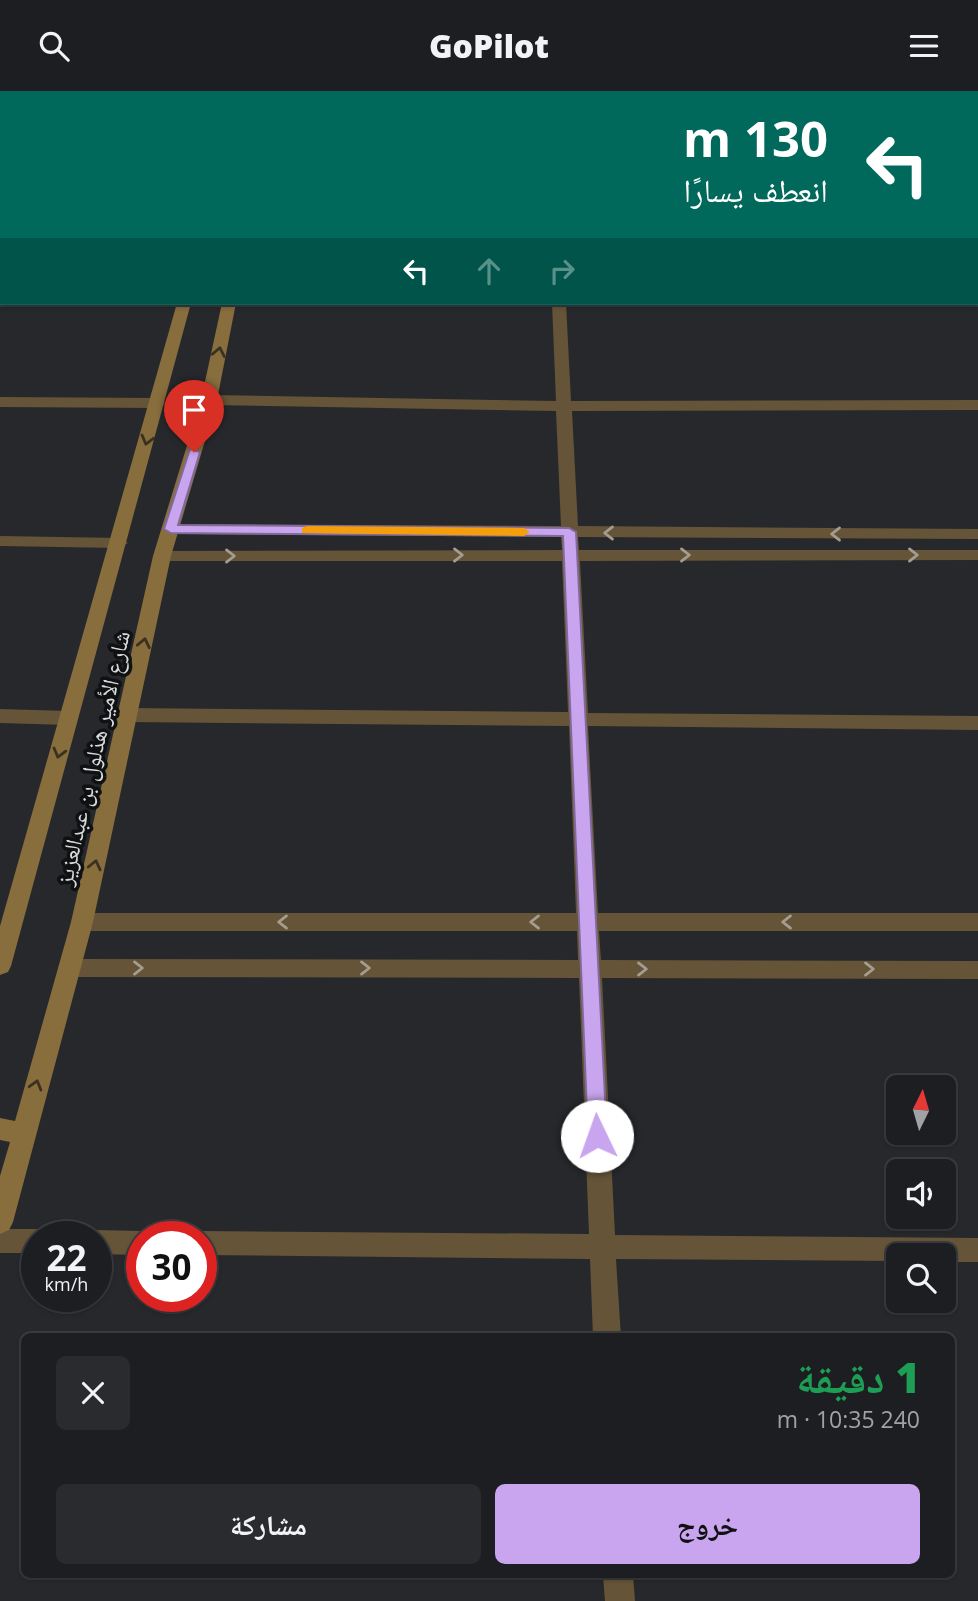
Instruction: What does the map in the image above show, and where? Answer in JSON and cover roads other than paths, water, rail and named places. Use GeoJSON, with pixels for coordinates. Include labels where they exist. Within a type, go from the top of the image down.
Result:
{"type":"FeatureCollection","features":[{"type":"Feature","properties":{"kind":"street","name":"شارع الأمير هذلول بن عبدالعزيز"},"geometry":{"type":"LineString","coordinates":[[0,966],[6,922],[119,543],[183,305]]}},
{"type":"Feature","properties":{"kind":"street","name":"شارع الأمير هذلول بن عبدالعزيز"},"geometry":{"type":"LineString","coordinates":[[0,1222],[11,1131],[69,968],[82,922],[162,556],[209,400],[229,305]]}},
{"type":"Feature","properties":{"kind":"street"},"geometry":{"type":"LineString","coordinates":[[559,305],[607,1333]]}},
{"type":"Feature","properties":{"kind":"street"},"geometry":{"type":"LineString","coordinates":[[209,400],[563,406],[978,405]]}},
{"type":"Feature","properties":{"kind":"street"},"geometry":{"type":"LineString","coordinates":[[0,402],[158,403]]}},
{"type":"Feature","properties":{"kind":"street"},"geometry":{"type":"LineString","coordinates":[[171,529],[978,534]]}},
{"type":"Feature","properties":{"kind":"street"},"geometry":{"type":"LineString","coordinates":[[0,541],[119,543]]}},
{"type":"Feature","properties":{"kind":"street"},"geometry":{"type":"LineString","coordinates":[[162,556],[978,555]]}},
{"type":"Feature","properties":{"kind":"street"},"geometry":{"type":"LineString","coordinates":[[129,715],[978,723]]}},
{"type":"Feature","properties":{"kind":"street"},"geometry":{"type":"LineString","coordinates":[[0,716],[68,717]]}},
{"type":"Feature","properties":{"kind":"street"},"geometry":{"type":"LineString","coordinates":[[82,922],[978,922]]}},
{"type":"Feature","properties":{"kind":"street"},"geometry":{"type":"LineString","coordinates":[[69,968],[978,969]]}},
{"type":"Feature","properties":{"kind":"street"},"geometry":{"type":"LineString","coordinates":[[0,1241],[21,1241]]}},
{"type":"Feature","properties":{"kind":"street"},"geometry":{"type":"LineString","coordinates":[[217,1243],[978,1250]]}},
{"type":"Feature","properties":{"kind":"street"},"geometry":{"type":"LineString","coordinates":[[618,1578],[620,1601]]}}]}
